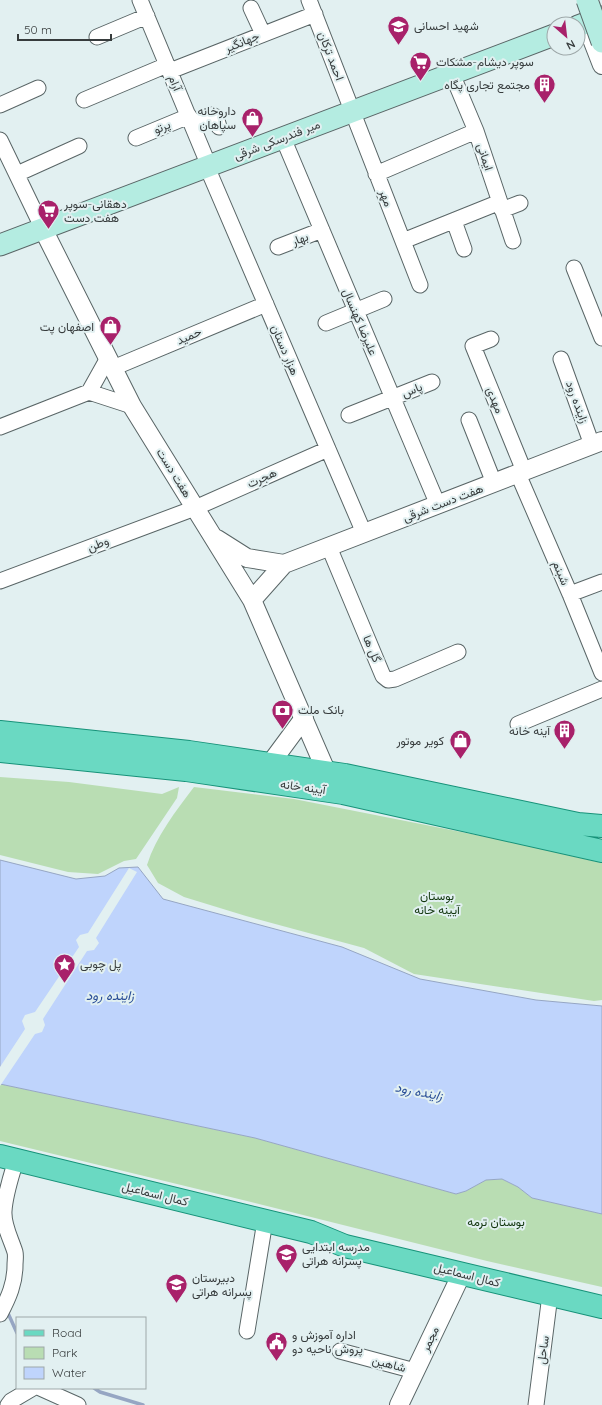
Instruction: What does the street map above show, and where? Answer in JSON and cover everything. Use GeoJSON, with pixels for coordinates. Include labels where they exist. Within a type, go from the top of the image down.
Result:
{"type":"FeatureCollection","features":[{"type":"Feature","properties":{"kind":"main road"},"geometry":{"type":"LineString","coordinates":[[587,0],[601,50]]}},
{"type":"Feature","properties":{"kind":"main road","name":"میر فندرسکی شرقی"},"geometry":{"type":"LineString","coordinates":[[0,245],[546,38]]}},
{"type":"Feature","properties":{"kind":"main road","name":"آیینه خانه"},"geometry":{"type":"LineString","coordinates":[[0,732],[189,752],[270,764],[327,773],[578,824],[602,826]]}},
{"type":"Feature","properties":{"kind":"main road","name":"آیینه خانه"},"geometry":{"type":"LineString","coordinates":[[0,751],[186,770],[343,793],[602,851]]}},
{"type":"Feature","properties":{"kind":"main road","name":"کمال اسماعیل"},"geometry":{"type":"LineString","coordinates":[[8,1158],[310,1232],[345,1246],[602,1307]]}},
{"type":"Feature","properties":{"kind":"main road","name":"کمال اسماعیل"},"geometry":{"type":"LineString","coordinates":[[310,1232],[352,1232],[466,1264],[602,1296]]}},
{"type":"Feature","properties":{"kind":"street","name":"آرام"},"geometry":{"type":"LineString","coordinates":[[140,0],[208,166]]}},
{"type":"Feature","properties":{"kind":"street"},"geometry":{"type":"LineString","coordinates":[[578,0],[601,50]]}},
{"type":"Feature","properties":{"kind":"street"},"geometry":{"type":"LineString","coordinates":[[582,0],[592,3],[602,1]]}},
{"type":"Feature","properties":{"kind":"street","name":"جهانگیر"},"geometry":{"type":"LineString","coordinates":[[84,100],[263,34],[312,7]]}},
{"type":"Feature","properties":{"kind":"street","name":"احمد ترکان"},"geometry":{"type":"LineString","coordinates":[[312,7],[352,112]]}},
{"type":"Feature","properties":{"kind":"street"},"geometry":{"type":"LineString","coordinates":[[251,8],[263,34]]}},
{"type":"Feature","properties":{"kind":"street"},"geometry":{"type":"LineString","coordinates":[[97,37],[147,16]]}},
{"type":"Feature","properties":{"kind":"street","name":"ایمانی"},"geometry":{"type":"LineString","coordinates":[[452,74],[476,131],[514,241]]}},
{"type":"Feature","properties":{"kind":"street"},"geometry":{"type":"LineString","coordinates":[[0,105],[38,88]]}},
{"type":"Feature","properties":{"kind":"street","name":"مهر"},"geometry":{"type":"LineString","coordinates":[[352,112],[420,285]]}},
{"type":"Feature","properties":{"kind":"street","name":"پرتو"},"geometry":{"type":"LineString","coordinates":[[136,138],[190,120],[212,115],[216,117],[219,128]]}},
{"type":"Feature","properties":{"kind":"street"},"geometry":{"type":"LineString","coordinates":[[376,174],[476,131]]}},
{"type":"Feature","properties":{"kind":"street","name":"علیرضا کهنسال"},"geometry":{"type":"LineString","coordinates":[[283,138],[438,505]]}},
{"type":"Feature","properties":{"kind":"street"},"geometry":{"type":"LineString","coordinates":[[0,142],[43,229]]}},
{"type":"Feature","properties":{"kind":"street"},"geometry":{"type":"LineString","coordinates":[[17,174],[79,146]]}},
{"type":"Feature","properties":{"kind":"street","name":"هزار دستان"},"geometry":{"type":"LineString","coordinates":[[208,166],[364,533]]}},
{"type":"Feature","properties":{"kind":"street"},"geometry":{"type":"LineString","coordinates":[[403,242],[454,221],[501,206],[520,203]]}},
{"type":"Feature","properties":{"kind":"street"},"geometry":{"type":"LineString","coordinates":[[454,221],[464,249]]}},
{"type":"Feature","properties":{"kind":"street","name":"هفت دست"},"geometry":{"type":"LineString","coordinates":[[43,229],[132,406],[252,600],[327,773]]}},
{"type":"Feature","properties":{"kind":"street","name":"بهار"},"geometry":{"type":"LineString","coordinates":[[278,248],[322,230]]}},
{"type":"Feature","properties":{"kind":"street"},"geometry":{"type":"LineString","coordinates":[[574,268],[602,338]]}},
{"type":"Feature","properties":{"kind":"street"},"geometry":{"type":"LineString","coordinates":[[326,323],[384,299]]}},
{"type":"Feature","properties":{"kind":"street","name":"حمید"},"geometry":{"type":"LineString","coordinates":[[110,363],[266,304]]}},
{"type":"Feature","properties":{"kind":"street","name":"مهدی"},"geometry":{"type":"LineString","coordinates":[[491,339],[474,346],[521,473]]}},
{"type":"Feature","properties":{"kind":"street","name":"زاینده رود"},"geometry":{"type":"LineString","coordinates":[[561,359],[597,443]]}},
{"type":"Feature","properties":{"kind":"street"},"geometry":{"type":"LineString","coordinates":[[0,426],[89,392],[110,363]]}},
{"type":"Feature","properties":{"kind":"street","name":"پاس"},"geometry":{"type":"LineString","coordinates":[[349,415],[432,382]]}},
{"type":"Feature","properties":{"kind":"street"},"geometry":{"type":"LineString","coordinates":[[89,392],[132,406]]}},
{"type":"Feature","properties":{"kind":"street"},"geometry":{"type":"LineString","coordinates":[[469,420],[494,483]]}},
{"type":"Feature","properties":{"kind":"street","name":"هفت دست شرقی"},"geometry":{"type":"LineString","coordinates":[[284,564],[597,443]]}},
{"type":"Feature","properties":{"kind":"street","name":"هجرت"},"geometry":{"type":"LineString","coordinates":[[195,508],[328,449]]}},
{"type":"Feature","properties":{"kind":"street","name":"شبنم"},"geometry":{"type":"LineString","coordinates":[[521,473],[602,673]]}},
{"type":"Feature","properties":{"kind":"street","name":"وطن"},"geometry":{"type":"LineString","coordinates":[[0,581],[195,508]]}},
{"type":"Feature","properties":{"kind":"street"},"geometry":{"type":"LineString","coordinates":[[213,537],[246,558],[284,564]]}},
{"type":"Feature","properties":{"kind":"street","name":"گل ها"},"geometry":{"type":"LineString","coordinates":[[328,547],[383,676],[388,680],[395,679],[458,652]]}},
{"type":"Feature","properties":{"kind":"street"},"geometry":{"type":"LineString","coordinates":[[252,600],[284,564]]}},
{"type":"Feature","properties":{"kind":"street"},"geometry":{"type":"LineString","coordinates":[[570,594],[602,582]]}},
{"type":"Feature","properties":{"kind":"street"},"geometry":{"type":"LineString","coordinates":[[518,724],[602,689]]}},
{"type":"Feature","properties":{"kind":"street"},"geometry":{"type":"LineString","coordinates":[[270,764],[304,718]]}},
{"type":"Feature","properties":{"kind":"street"},"geometry":{"type":"LineString","coordinates":[[3,1308],[14,1284],[15,1254],[8,1235],[4,1212],[8,1185],[8,1158]]}},
{"type":"Feature","properties":{"kind":"street"},"geometry":{"type":"LineString","coordinates":[[247,1331],[265,1221]]}},
{"type":"Feature","properties":{"kind":"street","name":"مجمر"},"geometry":{"type":"LineString","coordinates":[[399,1405],[462,1273]]}},
{"type":"Feature","properties":{"kind":"street","name":"ساحل"},"geometry":{"type":"LineString","coordinates":[[536,1405],[550,1295]]}},
{"type":"Feature","properties":{"kind":"street","name":"شاهین"},"geometry":{"type":"LineString","coordinates":[[340,1351],[415,1371]]}},
{"type":"Feature","properties":{"kind":"street"},"geometry":{"type":"LineString","coordinates":[[8,1405],[11,1401],[31,1389]]}},
{"type":"Feature","properties":{"kind":"street"},"geometry":{"type":"LineString","coordinates":[[42,1389],[74,1404]]}},
{"type":"Feature","properties":{"kind":"green space"},"geometry":{"type":"Polygon","coordinates":[[[0,777],[69,782],[162,794],[179,787],[177,798],[136,859],[124,861],[98,874],[68,872],[0,855],[0,777]]]}},
{"type":"Feature","properties":{"kind":"green space","name":"بوستان آیینه خانه"},"geometry":{"type":"Polygon","coordinates":[[[194,787],[294,799],[507,841],[602,863],[602,1000],[594,1001],[414,974],[364,948],[246,916],[184,897],[158,883],[147,865],[161,834],[194,787]]]}},
{"type":"Feature","properties":{"kind":"green space","name":"بوستان ترمه"},"geometry":{"type":"Polygon","coordinates":[[[0,1084],[255,1138],[456,1194],[466,1191],[486,1180],[502,1179],[518,1187],[532,1198],[602,1214],[602,1287],[487,1261],[0,1141],[0,1084]]]}},
{"type":"Feature","properties":{"kind":"water","name":"زاینده رود"},"geometry":{"type":"Polygon","coordinates":[[[0,860],[76,879],[105,876],[119,868],[138,867],[163,899],[342,947],[420,979],[536,1000],[602,1006],[602,1214],[532,1198],[518,1187],[502,1179],[486,1180],[466,1191],[456,1194],[255,1138],[0,1084],[0,860]]]}},
{"type":"Feature","properties":{"kind":"pier","name":"پل چوبی"},"geometry":{"type":"Polygon","coordinates":[[[129,868],[137,872],[96,938],[99,943],[94,950],[87,951],[43,1019],[45,1025],[42,1032],[35,1034],[0,1086],[0,1067],[25,1029],[22,1021],[25,1015],[35,1012],[79,947],[76,940],[80,935],[88,933],[129,868]]]}},
{"type":"Feature","properties":{"kind":"waterway"},"geometry":{"type":"LineString","coordinates":[[7,1311],[16,1331]]}},
{"type":"Feature","properties":{"kind":"waterway"},"geometry":{"type":"LineString","coordinates":[[96,1389],[100,1392],[143,1405]]}},
{"type":"Feature","properties":{"kind":"place","name":"شهید احسانی"},"geometry":{"type":"Point","coordinates":[398,46]}},
{"type":"Feature","properties":{"kind":"place","name":"سوپر دیشام-مشکات"},"geometry":{"type":"Point","coordinates":[421,82]}},
{"type":"Feature","properties":{"kind":"place","name":"مجتمع تجاری پگاه"},"geometry":{"type":"Point","coordinates":[545,104]}},
{"type":"Feature","properties":{"kind":"place","name":"داروخانه سپاهان"},"geometry":{"type":"Point","coordinates":[252,138]}},
{"type":"Feature","properties":{"kind":"place","name":"دهقانی-سوپر هفت دست"},"geometry":{"type":"Point","coordinates":[48,230]}},
{"type":"Feature","properties":{"kind":"place","name":"اصفهان پت"},"geometry":{"type":"Point","coordinates":[110,346]}},
{"type":"Feature","properties":{"kind":"place","name":"بانک ملت"},"geometry":{"type":"Point","coordinates":[282,730]}},
{"type":"Feature","properties":{"kind":"place","name":"آینه خانه"},"geometry":{"type":"Point","coordinates":[565,750]}},
{"type":"Feature","properties":{"kind":"place","name":"کویر موتور"},"geometry":{"type":"Point","coordinates":[460,760]}},
{"type":"Feature","properties":{"kind":"place","name":"پل چوبی"},"geometry":{"type":"Point","coordinates":[65,984]}},
{"type":"Feature","properties":{"kind":"place","name":"مدرسه ابتدایی پسرانه هراتی"},"geometry":{"type":"Point","coordinates":[286,1274]}},
{"type":"Feature","properties":{"kind":"place","name":"دبیرستان پسرانه هراتی"},"geometry":{"type":"Point","coordinates":[176,1304]}},
{"type":"Feature","properties":{"kind":"place","name":"اداره آموزش و پروش ناحیه دو"},"geometry":{"type":"Point","coordinates":[277,1362]}}]}
